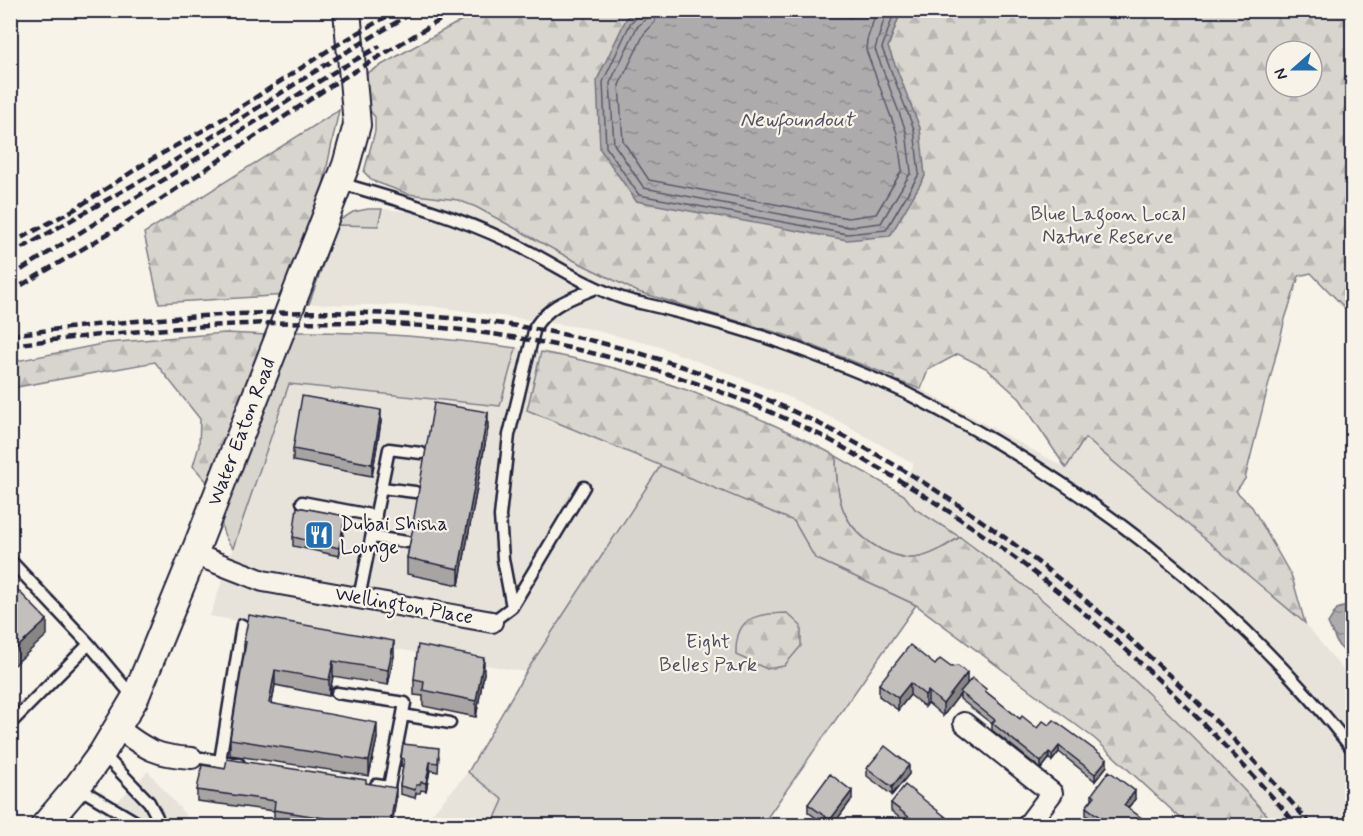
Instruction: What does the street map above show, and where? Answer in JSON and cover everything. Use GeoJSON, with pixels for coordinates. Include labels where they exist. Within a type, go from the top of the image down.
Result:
{"type":"FeatureCollection","features":[{"type":"Feature","properties":{"kind":"street","name":"Water Eaton Road"},"geometry":{"type":"LineString","coordinates":[[44,825],[77,787],[102,753],[135,698],[194,554],[339,183],[353,144],[357,125],[347,10]]}},
{"type":"Feature","properties":{"kind":"street","name":"Wellington Place"},"geometry":{"type":"LineString","coordinates":[[194,554],[263,581],[492,622]]}},
{"type":"Feature","properties":{"kind":"street"},"geometry":{"type":"LineString","coordinates":[[964,723],[1053,793],[1027,825]]}},
{"type":"Feature","properties":{"kind":"street"},"geometry":{"type":"LineString","coordinates":[[118,728],[141,746],[165,756],[192,758]]}},
{"type":"Feature","properties":{"kind":"lane"},"geometry":{"type":"LineString","coordinates":[[339,183],[439,212],[474,225],[513,243],[596,288],[625,299],[726,325],[795,348],[903,391],[1008,449],[1104,512],[1149,545],[1195,584],[1275,659],[1353,749]]}},
{"type":"Feature","properties":{"kind":"lane"},"geometry":{"type":"LineString","coordinates":[[512,607],[503,559],[500,516],[510,435],[535,327],[553,308],[596,288]]}},
{"type":"Feature","properties":{"kind":"lane"},"geometry":{"type":"LineString","coordinates":[[359,598],[389,449],[421,453]]}},
{"type":"Feature","properties":{"kind":"lane","name":"Wellington Place"},"geometry":{"type":"LineString","coordinates":[[492,622],[512,607],[584,487]]}},
{"type":"Feature","properties":{"kind":"lane"},"geometry":{"type":"LineString","coordinates":[[381,488],[415,492]]}},
{"type":"Feature","properties":{"kind":"lane"},"geometry":{"type":"LineString","coordinates":[[302,502],[376,516]]}},
{"type":"Feature","properties":{"kind":"lane"},"geometry":{"type":"LineString","coordinates":[[372,537],[407,542]]}},
{"type":"Feature","properties":{"kind":"lane"},"geometry":{"type":"LineString","coordinates":[[10,560],[89,644],[135,698]]}},
{"type":"Feature","properties":{"kind":"lane"},"geometry":{"type":"LineString","coordinates":[[219,761],[242,625]]}},
{"type":"Feature","properties":{"kind":"lane"},"geometry":{"type":"LineString","coordinates":[[10,724],[89,644]]}},
{"type":"Feature","properties":{"kind":"lane"},"geometry":{"type":"LineString","coordinates":[[337,693],[405,703],[389,787],[367,784]]}},
{"type":"Feature","properties":{"kind":"lane"},"geometry":{"type":"LineString","coordinates":[[403,715],[450,723]]}},
{"type":"Feature","properties":{"kind":"lane"},"geometry":{"type":"LineString","coordinates":[[102,753],[149,801],[157,818],[154,825]]}},
{"type":"Feature","properties":{"kind":"lane"},"geometry":{"type":"LineString","coordinates":[[192,758],[254,766]]}},
{"type":"Feature","properties":{"kind":"lane"},"geometry":{"type":"LineString","coordinates":[[77,787],[143,825]]}},
{"type":"Feature","properties":{"kind":"shaded area"},"geometry":{"type":"Polygon","coordinates":[[[408,194],[458,200],[476,207],[571,259],[638,292],[785,335],[894,377],[894,380],[921,389],[1066,468],[1084,438],[1305,623],[1352,681],[1352,825],[1276,825],[1172,716],[1099,648],[961,537],[915,509],[898,491],[914,464],[848,426],[786,396],[657,346],[585,328],[430,306],[309,304],[337,225],[377,226],[382,209],[405,211],[408,194]]]}},
{"type":"Feature","properties":{"kind":"shaded area"},"geometry":{"type":"Polygon","coordinates":[[[516,348],[541,352],[527,410],[661,465],[526,672],[210,616],[289,384],[500,406],[516,348]]]}},
{"type":"Feature","properties":{"kind":"shaded area"},"geometry":{"type":"Polygon","coordinates":[[[148,771],[189,819],[238,825],[93,826],[148,771]]]}},
{"type":"Feature","properties":{"kind":"shaded area"},"geometry":{"type":"Polygon","coordinates":[[[468,772],[503,800],[492,825],[421,826],[468,772]]]}},
{"type":"Feature","properties":{"kind":"green space","name":"Blue Lagoon Local Nature Reserve"},"geometry":{"type":"Polygon","coordinates":[[[478,11],[639,11],[919,128],[888,47],[901,11],[1352,11],[1352,321],[1346,309],[1311,273],[1299,276],[1285,319],[1245,479],[1236,491],[1252,507],[1292,577],[1305,623],[1085,438],[1066,468],[1020,399],[986,368],[958,354],[928,370],[921,389],[785,335],[638,292],[571,259],[476,207],[458,200],[408,194],[373,181],[364,172],[375,131],[375,117],[364,103],[360,77],[478,11]]]}},
{"type":"Feature","properties":{"kind":"green space"},"geometry":{"type":"Polygon","coordinates":[[[339,110],[321,195],[288,295],[159,303],[144,233],[339,110]]]}},
{"type":"Feature","properties":{"kind":"green space"},"geometry":{"type":"Polygon","coordinates":[[[382,209],[378,226],[337,225],[309,304],[297,304],[329,227],[353,212],[382,209]]]}},
{"type":"Feature","properties":{"kind":"green space"},"geometry":{"type":"Polygon","coordinates":[[[287,332],[402,336],[516,348],[500,406],[289,384],[233,548],[223,532],[221,513],[287,332]]]}},
{"type":"Feature","properties":{"kind":"green space"},"geometry":{"type":"Polygon","coordinates":[[[225,333],[267,335],[209,484],[193,466],[199,446],[200,419],[155,362],[11,388],[11,362],[107,343],[225,333]]]}},
{"type":"Feature","properties":{"kind":"green space"},"geometry":{"type":"Polygon","coordinates":[[[541,352],[617,369],[693,392],[766,422],[836,456],[837,486],[844,511],[849,522],[868,541],[893,555],[914,558],[932,553],[960,537],[1031,591],[1113,661],[1197,741],[1276,825],[1188,825],[1095,739],[916,605],[815,558],[794,521],[527,410],[541,352]]]}},
{"type":"Feature","properties":{"kind":"green space"},"geometry":{"type":"Polygon","coordinates":[[[836,456],[904,495],[915,509],[960,537],[932,553],[914,558],[893,555],[868,541],[849,522],[844,511],[837,486],[836,456]]]}},
{"type":"Feature","properties":{"kind":"green space","name":"Eight Belles Park"},"geometry":{"type":"Polygon","coordinates":[[[661,465],[794,521],[815,558],[916,605],[762,825],[492,825],[503,800],[468,772],[526,672],[661,465]]]}},
{"type":"Feature","properties":{"kind":"green space"},"geometry":{"type":"Polygon","coordinates":[[[787,613],[801,626],[801,646],[784,666],[767,669],[736,655],[739,633],[749,620],[765,615],[787,613]]]}},
{"type":"Feature","properties":{"kind":"water","name":"Newfoundout"},"geometry":{"type":"Polygon","coordinates":[[[639,11],[901,11],[888,47],[920,128],[925,176],[890,236],[847,240],[636,201],[600,149],[597,80],[627,17],[639,11]]]}},
{"type":"Feature","properties":{"kind":"water"},"geometry":{"type":"Polygon","coordinates":[[[1352,604],[1352,659],[1338,645],[1328,623],[1337,609],[1352,604]]]}},
{"type":"Feature","properties":{"kind":"building"},"geometry":{"type":"Polygon","coordinates":[[[302,396],[381,410],[372,464],[293,449],[302,396]]]}},
{"type":"Feature","properties":{"kind":"building"},"geometry":{"type":"Polygon","coordinates":[[[434,403],[488,412],[459,569],[407,558],[434,403]]]}},
{"type":"Feature","properties":{"kind":"building","name":"Dubai Shisha Lounge"},"geometry":{"type":"Polygon","coordinates":[[[297,507],[345,516],[339,548],[293,537],[297,507]]]}},
{"type":"Feature","properties":{"kind":"building"},"geometry":{"type":"Polygon","coordinates":[[[10,582],[47,620],[10,654],[10,582]]]}},
{"type":"Feature","properties":{"kind":"building"},"geometry":{"type":"Polygon","coordinates":[[[249,615],[394,641],[388,670],[333,661],[329,680],[275,670],[269,703],[377,723],[369,761],[230,739],[249,615]]]}},
{"type":"Feature","properties":{"kind":"building"},"geometry":{"type":"Polygon","coordinates":[[[418,645],[484,658],[476,701],[423,690],[424,681],[414,679],[418,645]]]}},
{"type":"Feature","properties":{"kind":"building"},"geometry":{"type":"Polygon","coordinates":[[[910,645],[935,665],[940,659],[951,667],[958,666],[967,673],[943,704],[928,691],[925,695],[910,683],[898,698],[879,684],[910,645]]]}},
{"type":"Feature","properties":{"kind":"building"},"geometry":{"type":"Polygon","coordinates":[[[972,678],[1020,719],[1022,716],[1037,728],[1043,721],[1049,725],[1054,720],[1107,759],[1095,774],[1059,746],[1052,755],[1049,752],[1041,762],[992,723],[995,720],[960,692],[972,678]]]}},
{"type":"Feature","properties":{"kind":"building"},"geometry":{"type":"Polygon","coordinates":[[[403,744],[439,748],[438,763],[430,762],[426,783],[421,782],[420,785],[416,785],[415,790],[400,786],[404,759],[401,758],[403,744]]]}},
{"type":"Feature","properties":{"kind":"building"},"geometry":{"type":"Polygon","coordinates":[[[885,746],[909,765],[892,787],[867,768],[885,746]]]}},
{"type":"Feature","properties":{"kind":"building"},"geometry":{"type":"Polygon","coordinates":[[[227,759],[366,780],[366,783],[396,788],[390,825],[368,825],[274,810],[275,801],[197,790],[202,765],[225,769],[227,759]]]}},
{"type":"Feature","properties":{"kind":"building"},"geometry":{"type":"Polygon","coordinates":[[[1109,771],[1135,791],[1124,805],[1149,825],[1111,825],[1086,807],[1095,796],[1092,794],[1109,771]]]}},
{"type":"Feature","properties":{"kind":"building"},"geometry":{"type":"Polygon","coordinates":[[[830,774],[852,791],[830,820],[808,804],[830,774]]]}},
{"type":"Feature","properties":{"kind":"building"},"geometry":{"type":"Polygon","coordinates":[[[905,785],[956,825],[919,825],[891,803],[905,785]]]}},
{"type":"Feature","properties":{"kind":"railway"},"geometry":{"type":"LineString","coordinates":[[10,244],[75,209],[147,162],[216,123],[332,48],[398,10]]}},
{"type":"Feature","properties":{"kind":"railway"},"geometry":{"type":"LineString","coordinates":[[10,255],[161,169],[333,60],[417,10]]}},
{"type":"Feature","properties":{"kind":"railway"},"geometry":{"type":"LineString","coordinates":[[10,292],[121,226],[335,83],[457,10]]}},
{"type":"Feature","properties":{"kind":"railway"},"geometry":{"type":"LineString","coordinates":[[10,277],[334,72],[380,46]]}},
{"type":"Feature","properties":{"kind":"railway"},"geometry":{"type":"LineString","coordinates":[[10,335],[133,321],[256,313],[380,313],[442,317],[503,324],[623,348],[738,387],[847,438],[951,500],[1050,572],[1143,651],[1231,736],[1312,826]]}},
{"type":"Feature","properties":{"kind":"railway"},"geometry":{"type":"LineString","coordinates":[[10,345],[175,328],[288,323],[399,324],[500,335],[547,343],[639,365],[729,395],[816,433],[873,465],[933,501],[991,540],[1047,582],[1100,627],[1203,723],[1298,826]]}},
{"type":"Feature","properties":{"kind":"place","name":"Dubai Shisha Lounge"},"geometry":{"type":"Point","coordinates":[319,535]}}]}
